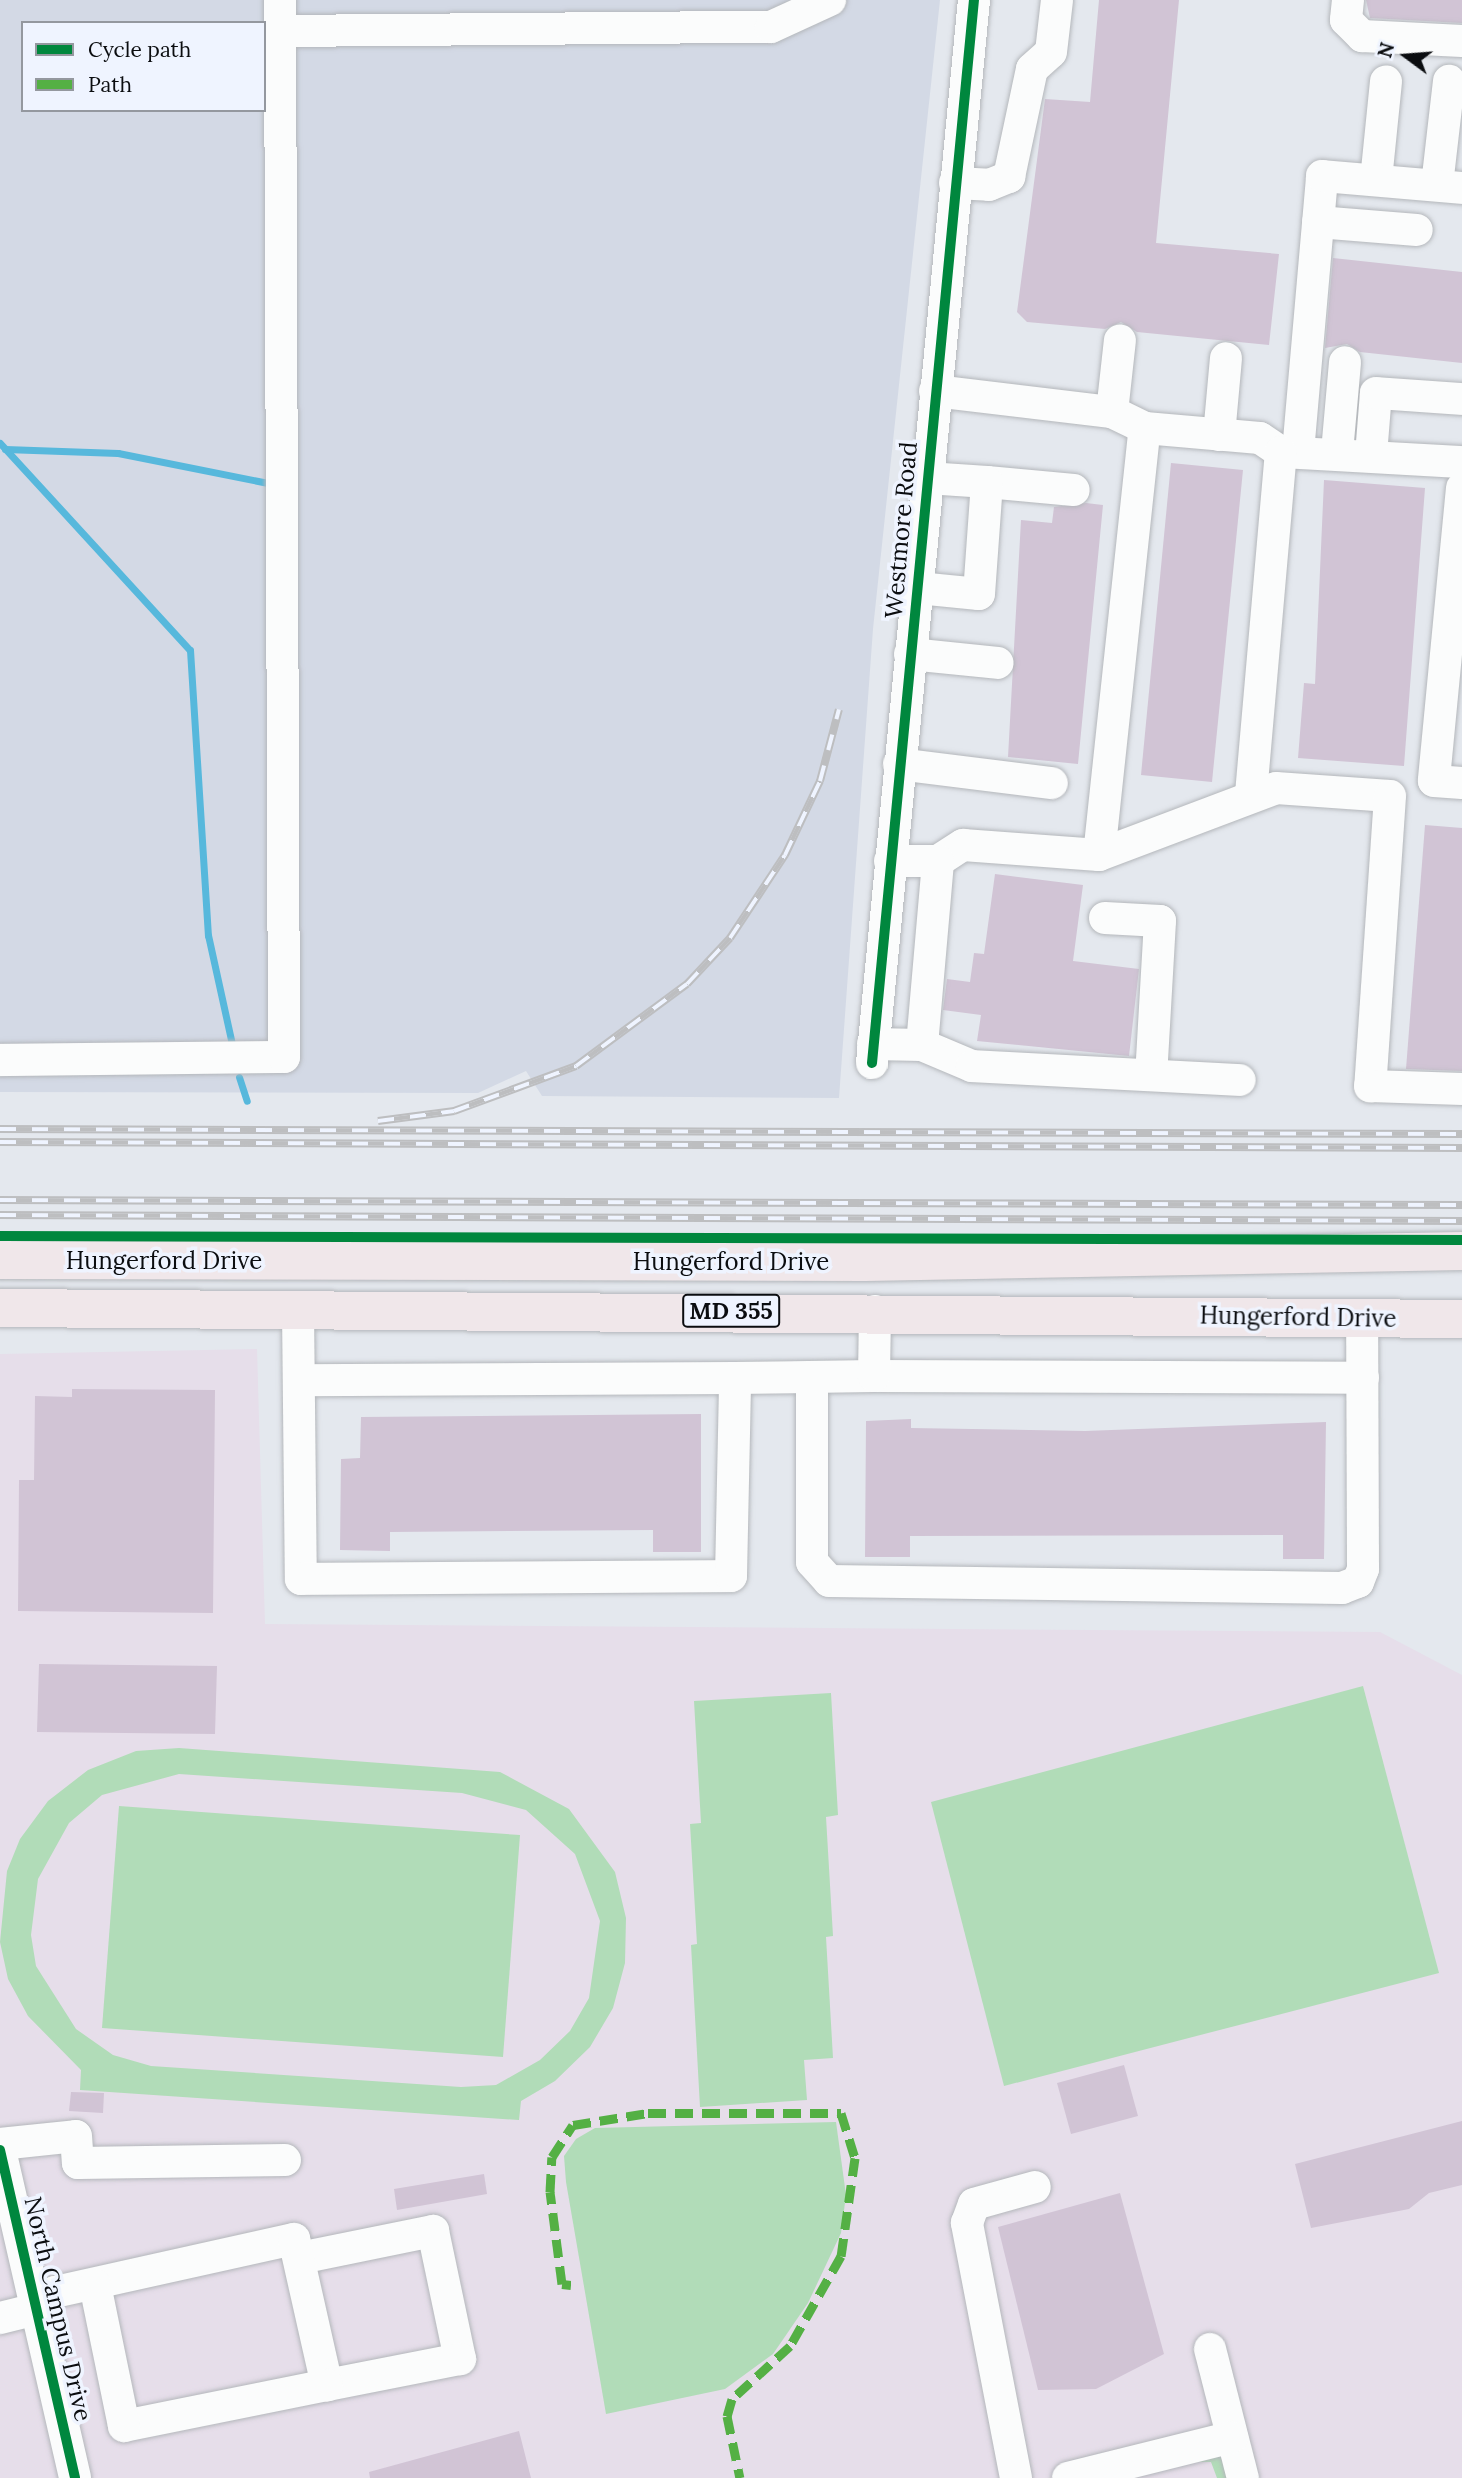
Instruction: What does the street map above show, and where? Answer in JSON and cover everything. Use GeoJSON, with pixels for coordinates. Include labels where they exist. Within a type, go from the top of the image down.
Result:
{"type":"FeatureCollection","features":[{"type":"Feature","properties":{"kind":"main road","name":"Hungerford Drive"},"geometry":{"type":"LineString","coordinates":[[0,1260],[874,1261],[1462,1251]]}},
{"type":"Feature","properties":{"kind":"main road"},"geometry":{"type":"LineString","coordinates":[[874,1261],[875,1311]]}},
{"type":"Feature","properties":{"kind":"main road","name":"Hungerford Drive"},"geometry":{"type":"LineString","coordinates":[[0,1308],[875,1311],[1462,1319]]}},
{"type":"Feature","properties":{"kind":"street"},"geometry":{"type":"LineString","coordinates":[[0,1060],[284,1057],[280,0]]}},
{"type":"Feature","properties":{"kind":"street"},"geometry":{"type":"LineString","coordinates":[[280,31],[771,27],[830,0]]}},
{"type":"Feature","properties":{"kind":"street","name":"Westmore Road"},"geometry":{"type":"LineString","coordinates":[[922,1045],[873,1054],[974,0]]}},
{"type":"Feature","properties":{"kind":"street"},"geometry":{"type":"LineString","coordinates":[[956,183],[989,185],[1009,177],[1032,69],[1051,52],[1057,0]]}},
{"type":"Feature","properties":{"kind":"street"},"geometry":{"type":"LineString","coordinates":[[1348,0],[1346,20],[1362,36],[1462,41]]}},
{"type":"Feature","properties":{"kind":"street"},"geometry":{"type":"LineString","coordinates":[[1251,794],[1322,176],[1449,187],[1448,81]]}},
{"type":"Feature","properties":{"kind":"street"},"geometry":{"type":"LineString","coordinates":[[1376,180],[1386,82]]}},
{"type":"Feature","properties":{"kind":"street"},"geometry":{"type":"LineString","coordinates":[[1318,222],[1417,230]]}},
{"type":"Feature","properties":{"kind":"street"},"geometry":{"type":"LineString","coordinates":[[1112,412],[1119,340]]}},
{"type":"Feature","properties":{"kind":"street"},"geometry":{"type":"LineString","coordinates":[[1219,435],[1226,358]]}},
{"type":"Feature","properties":{"kind":"street"},"geometry":{"type":"LineString","coordinates":[[1337,452],[1345,362]]}},
{"type":"Feature","properties":{"kind":"street"},"geometry":{"type":"LineString","coordinates":[[935,391],[1112,412],[1145,428],[1260,438],[1289,452],[1337,452],[1462,462]]}},
{"type":"Feature","properties":{"kind":"street"},"geometry":{"type":"LineString","coordinates":[[1371,455],[1376,393],[1462,399]]}},
{"type":"Feature","properties":{"kind":"street"},"geometry":{"type":"LineString","coordinates":[[1099,855],[1145,428]]}},
{"type":"Feature","properties":{"kind":"street"},"geometry":{"type":"LineString","coordinates":[[927,478],[1074,490]]}},
{"type":"Feature","properties":{"kind":"street"},"geometry":{"type":"LineString","coordinates":[[918,588],[979,594],[987,482]]}},
{"type":"Feature","properties":{"kind":"street"},"geometry":{"type":"LineString","coordinates":[[890,861],[937,861],[963,845],[1099,855],[1251,794],[1276,788],[1390,796],[1448,782],[1462,488]]}},
{"type":"Feature","properties":{"kind":"street"},"geometry":{"type":"LineString","coordinates":[[910,654],[998,663]]}},
{"type":"Feature","properties":{"kind":"street"},"geometry":{"type":"LineString","coordinates":[[900,764],[1052,782]]}},
{"type":"Feature","properties":{"kind":"street"},"geometry":{"type":"LineString","coordinates":[[1390,796],[1370,1086],[1462,1089]]}},
{"type":"Feature","properties":{"kind":"street"},"geometry":{"type":"LineString","coordinates":[[937,861],[922,1045],[972,1066],[1240,1080]]}},
{"type":"Feature","properties":{"kind":"street"},"geometry":{"type":"LineString","coordinates":[[1105,918],[1160,921],[1151,1075]]}},
{"type":"Feature","properties":{"kind":"street"},"geometry":{"type":"LineString","coordinates":[[298,1309],[302,1579],[731,1576],[735,1378]]}},
{"type":"Feature","properties":{"kind":"street"},"geometry":{"type":"LineString","coordinates":[[874,1376],[875,1311]]}},
{"type":"Feature","properties":{"kind":"street"},"geometry":{"type":"LineString","coordinates":[[812,1377],[812,1562],[829,1581],[1342,1588],[1359,1583],[1363,1569],[1362,1318]]}},
{"type":"Feature","properties":{"kind":"street"},"geometry":{"type":"LineString","coordinates":[[299,1380],[874,1376],[1363,1378]]}},
{"type":"Feature","properties":{"kind":"street"},"geometry":{"type":"LineString","coordinates":[[0,2144],[76,2136],[78,2163],[285,2160]]}},
{"type":"Feature","properties":{"kind":"street","name":"North Campus Drive"},"geometry":{"type":"LineString","coordinates":[[0,2150],[75,2478]]}},
{"type":"Feature","properties":{"kind":"street"},"geometry":{"type":"LineString","coordinates":[[1016,2478],[967,2222],[974,2204],[1035,2188]]}},
{"type":"Feature","properties":{"kind":"street"},"geometry":{"type":"LineString","coordinates":[[95,2285],[124,2426],[460,2359],[433,2231],[300,2258]]}},
{"type":"Feature","properties":{"kind":"street"},"geometry":{"type":"LineString","coordinates":[[0,2318],[95,2285],[294,2239],[327,2385]]}},
{"type":"Feature","properties":{"kind":"street"},"geometry":{"type":"LineString","coordinates":[[1210,2349],[1243,2478]]}},
{"type":"Feature","properties":{"kind":"street"},"geometry":{"type":"LineString","coordinates":[[1068,2478],[1232,2437]]}},
{"type":"Feature","properties":{"kind":"shaded area"},"geometry":{"type":"Polygon","coordinates":[[[0,0],[940,0],[873,629],[839,1098],[542,1096],[526,1071],[478,1093],[0,1092],[0,0]]]}},
{"type":"Feature","properties":{"kind":"shaded area"},"geometry":{"type":"Polygon","coordinates":[[[257,1349],[265,1624],[1380,1632],[1462,1675],[1462,2478],[0,2478],[0,1354],[257,1349]]]}},
{"type":"Feature","properties":{"kind":"green space"},"geometry":{"type":"Polygon","coordinates":[[[1363,1686],[1439,1973],[1004,2086],[931,1802],[1363,1686]]]}},
{"type":"Feature","properties":{"kind":"green space"},"geometry":{"type":"Polygon","coordinates":[[[831,1693],[838,1815],[826,1817],[833,1936],[826,1937],[833,2058],[804,2060],[807,2100],[700,2107],[691,1945],[697,1944],[690,1824],[701,1823],[694,1701],[831,1693]]]}},
{"type":"Feature","properties":{"kind":"green space"},"geometry":{"type":"Polygon","coordinates":[[[179,1748],[500,1772],[569,1809],[615,1872],[626,1918],[625,1963],[613,2008],[590,2047],[555,2081],[521,2101],[519,2120],[80,2090],[81,2070],[28,2016],[8,1979],[0,1942],[7,1871],[20,1839],[48,1801],[88,1770],[136,1751],[179,1748]],[[179,1774],[102,1795],[69,1823],[38,1879],[31,1935],[36,1966],[76,2029],[113,2055],[151,2066],[461,2087],[496,2085],[540,2060],[570,2031],[589,1998],[600,1921],[575,1854],[526,1810],[462,1793],[179,1774]]]}},
{"type":"Feature","properties":{"kind":"green space"},"geometry":{"type":"Polygon","coordinates":[[[119,1806],[520,1835],[503,2057],[102,2028],[119,1806]]]}},
{"type":"Feature","properties":{"kind":"green space"},"geometry":{"type":"Polygon","coordinates":[[[836,2122],[846,2195],[841,2233],[808,2303],[773,2354],[725,2389],[606,2414],[566,2182],[564,2156],[576,2139],[595,2128],[836,2122]]]}},
{"type":"Feature","properties":{"kind":"green space"},"geometry":{"type":"Polygon","coordinates":[[[1220,2455],[1230,2478],[1217,2478],[1211,2462],[1190,2462],[1220,2455]]]}},
{"type":"Feature","properties":{"kind":"building"},"geometry":{"type":"Polygon","coordinates":[[[1099,0],[1179,0],[1156,243],[1279,254],[1269,345],[1137,332],[1121,322],[1105,329],[1027,322],[1017,312],[1045,99],[1090,102],[1099,0]]]}},
{"type":"Feature","properties":{"kind":"building"},"geometry":{"type":"Polygon","coordinates":[[[1366,0],[1462,0],[1462,23],[1370,18],[1366,0]]]}},
{"type":"Feature","properties":{"kind":"building"},"geometry":{"type":"Polygon","coordinates":[[[1333,258],[1462,272],[1462,363],[1360,352],[1347,344],[1325,348],[1333,258]]]}},
{"type":"Feature","properties":{"kind":"building"},"geometry":{"type":"Polygon","coordinates":[[[1171,463],[1243,470],[1212,782],[1141,775],[1171,463]]]}},
{"type":"Feature","properties":{"kind":"building"},"geometry":{"type":"Polygon","coordinates":[[[1324,480],[1425,488],[1404,766],[1298,758],[1304,683],[1315,684],[1324,480]]]}},
{"type":"Feature","properties":{"kind":"building"},"geometry":{"type":"Polygon","coordinates":[[[1086,503],[1103,505],[1078,764],[1008,757],[1021,520],[1052,523],[1054,507],[1086,503]]]}},
{"type":"Feature","properties":{"kind":"building"},"geometry":{"type":"Polygon","coordinates":[[[1425,825],[1462,828],[1462,1071],[1406,1069],[1425,825]]]}},
{"type":"Feature","properties":{"kind":"building"},"geometry":{"type":"Polygon","coordinates":[[[995,874],[1083,885],[1073,961],[1139,969],[1129,1056],[977,1041],[981,1015],[943,1010],[947,979],[970,982],[974,953],[984,954],[995,874]]]}},
{"type":"Feature","properties":{"kind":"building"},"geometry":{"type":"Polygon","coordinates":[[[72,1389],[215,1390],[213,1613],[18,1611],[19,1480],[34,1480],[35,1396],[72,1397],[72,1389]]]}},
{"type":"Feature","properties":{"kind":"building"},"geometry":{"type":"Polygon","coordinates":[[[701,1414],[701,1552],[653,1552],[653,1530],[390,1532],[390,1551],[340,1550],[341,1459],[360,1458],[361,1417],[701,1414]]]}},
{"type":"Feature","properties":{"kind":"building"},"geometry":{"type":"Polygon","coordinates":[[[911,1419],[911,1428],[1085,1431],[1326,1422],[1324,1559],[1283,1559],[1283,1535],[910,1536],[910,1557],[865,1557],[866,1421],[911,1419]]]}},
{"type":"Feature","properties":{"kind":"building"},"geometry":{"type":"Polygon","coordinates":[[[39,1664],[217,1666],[215,1734],[37,1732],[39,1664]]]}},
{"type":"Feature","properties":{"kind":"building"},"geometry":{"type":"Polygon","coordinates":[[[1124,2065],[1138,2116],[1071,2134],[1057,2083],[1124,2065]]]}},
{"type":"Feature","properties":{"kind":"building"},"geometry":{"type":"Polygon","coordinates":[[[71,2092],[104,2093],[103,2113],[69,2111],[71,2092]]]}},
{"type":"Feature","properties":{"kind":"building"},"geometry":{"type":"Polygon","coordinates":[[[1462,2121],[1462,2185],[1429,2193],[1409,2209],[1311,2228],[1295,2164],[1462,2121]]]}},
{"type":"Feature","properties":{"kind":"building"},"geometry":{"type":"Polygon","coordinates":[[[484,2174],[487,2194],[397,2210],[394,2189],[484,2174]]]}},
{"type":"Feature","properties":{"kind":"building"},"geometry":{"type":"Polygon","coordinates":[[[1120,2193],[1164,2354],[1096,2389],[1038,2390],[998,2227],[1120,2193]]]}},
{"type":"Feature","properties":{"kind":"building"},"geometry":{"type":"Polygon","coordinates":[[[519,2431],[531,2478],[370,2478],[369,2472],[519,2431]]]}},
{"type":"Feature","properties":{"kind":"waterway"},"geometry":{"type":"LineString","coordinates":[[0,443],[190,650],[208,935],[233,1049]]}},
{"type":"Feature","properties":{"kind":"waterway"},"geometry":{"type":"LineString","coordinates":[[5,449],[118,453],[268,483]]}},
{"type":"Feature","properties":{"kind":"waterway"},"geometry":{"type":"LineString","coordinates":[[239,1077],[247,1101]]}},
{"type":"Feature","properties":{"kind":"railway"},"geometry":{"type":"LineString","coordinates":[[378,1121],[454,1111],[576,1066],[687,984],[730,938],[785,855],[820,781],[839,709]]}},
{"type":"Feature","properties":{"kind":"railway"},"geometry":{"type":"LineString","coordinates":[[0,1129],[1462,1134]]}},
{"type":"Feature","properties":{"kind":"railway"},"geometry":{"type":"LineString","coordinates":[[0,1142],[1462,1148]]}},
{"type":"Feature","properties":{"kind":"railway"},"geometry":{"type":"LineString","coordinates":[[0,1200],[1462,1205]]}},
{"type":"Feature","properties":{"kind":"railway"},"geometry":{"type":"LineString","coordinates":[[0,1215],[1462,1221]]}},
{"type":"Feature","properties":{"kind":"marked path"},"geometry":{"type":"LineString","coordinates":[[571,2285],[562,2284],[550,2192],[552,2157],[573,2125],[648,2113],[841,2113],[855,2158],[841,2256],[790,2346],[732,2399],[727,2416],[740,2478]]}},
{"type":"Feature","properties":{"kind":"cycle path"},"geometry":{"type":"LineString","coordinates":[[872,1063],[974,0]]}},
{"type":"Feature","properties":{"kind":"cycle path"},"geometry":{"type":"LineString","coordinates":[[0,1236],[1462,1240]]}},
{"type":"Feature","properties":{"kind":"cycle path"},"geometry":{"type":"LineString","coordinates":[[0,2150],[75,2478]]}}]}
